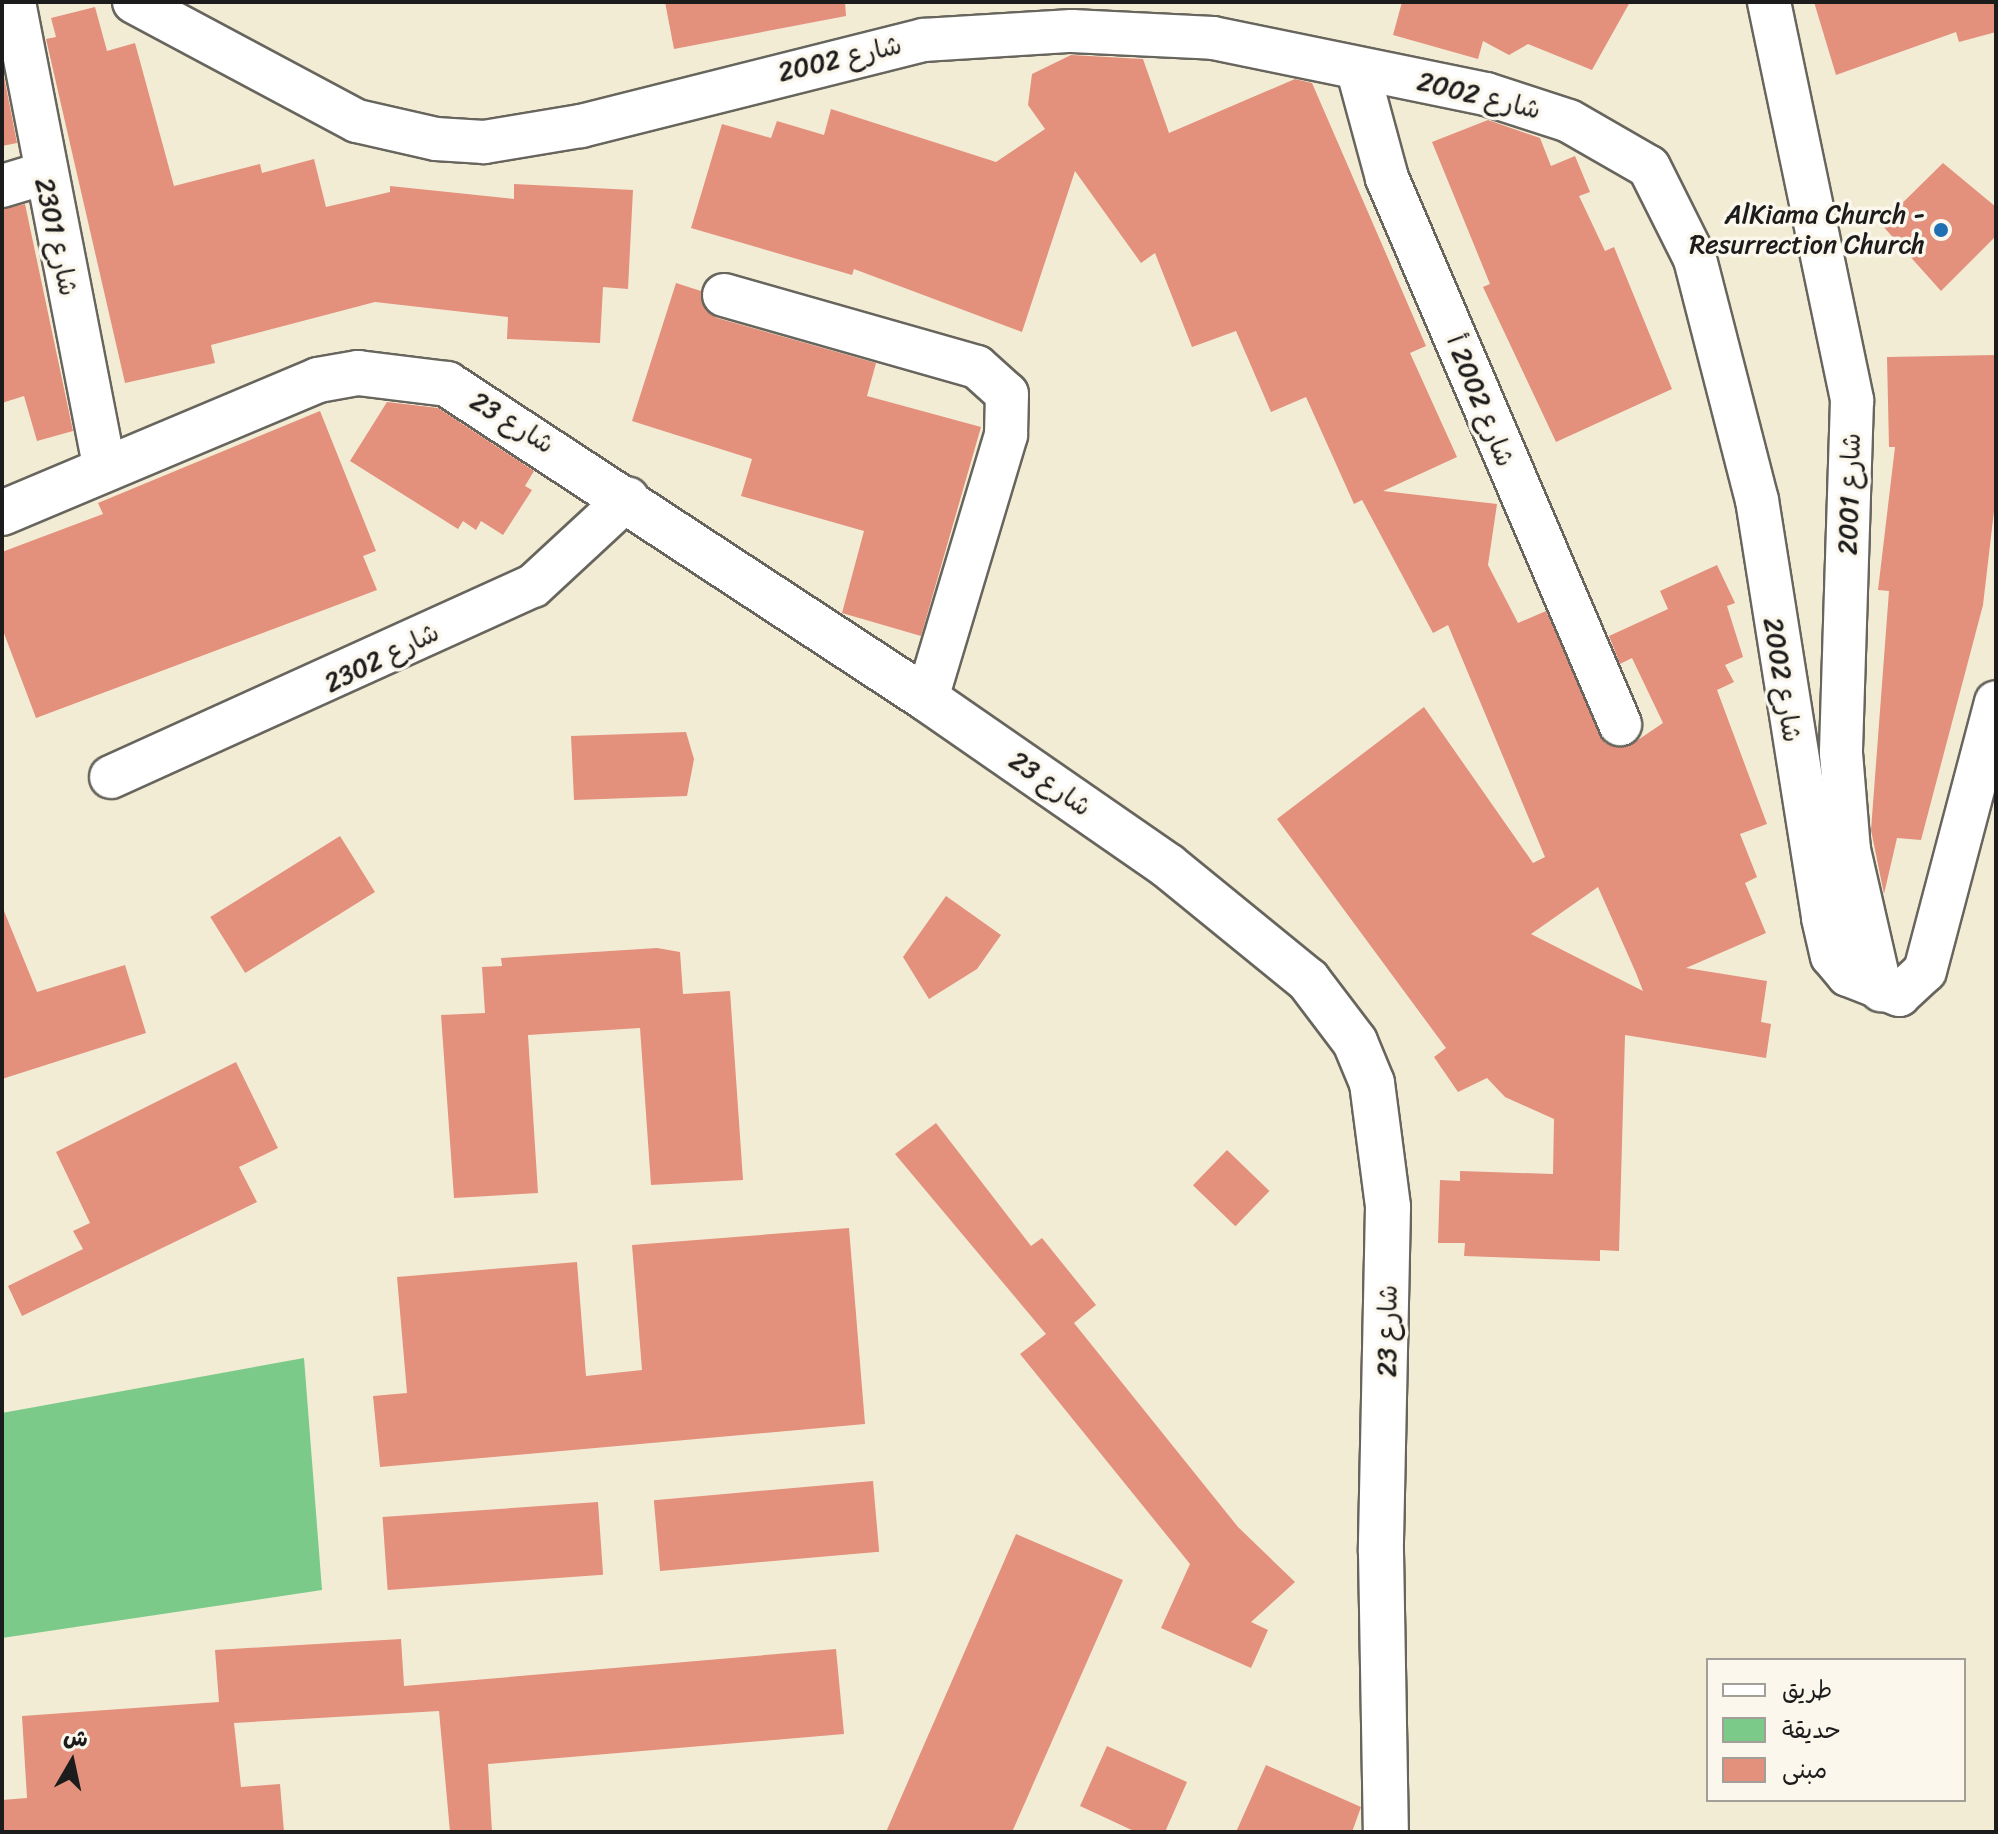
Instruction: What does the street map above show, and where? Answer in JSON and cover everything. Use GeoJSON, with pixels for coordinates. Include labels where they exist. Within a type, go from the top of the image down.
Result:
{"type":"FeatureCollection","features":[{"type":"Feature","properties":{"kind":"street","name":"شارع 2301"},"geometry":{"type":"LineString","coordinates":[[14,2],[42,174],[105,470]]}},
{"type":"Feature","properties":{"kind":"street","name":"شارع 2002"},"geometry":{"type":"LineString","coordinates":[[134,2],[357,121],[472,141],[581,126],[923,40],[1072,31],[1213,38],[1358,71],[1486,94],[1569,121],[1649,167],[1663,187],[1695,259],[1757,500],[1777,661],[1832,956],[1848,975],[1881,990]]}},
{"type":"Feature","properties":{"kind":"street","name":"شارع 2001"},"geometry":{"type":"LineString","coordinates":[[1769,2],[1852,400],[1841,753],[1849,850],[1881,990]]}},
{"type":"Feature","properties":{"kind":"street","name":"شارع 2002 أ"},"geometry":{"type":"LineString","coordinates":[[1358,71],[1387,178],[1620,724]]}},
{"type":"Feature","properties":{"kind":"street"},"geometry":{"type":"LineString","coordinates":[[2,186],[42,174]]}},
{"type":"Feature","properties":{"kind":"street"},"geometry":{"type":"LineString","coordinates":[[724,295],[977,367],[1007,394],[1006,435],[927,699]]}},
{"type":"Feature","properties":{"kind":"street","name":"شارع 23"},"geometry":{"type":"LineString","coordinates":[[2,513],[318,380],[402,374],[447,384],[492,407],[927,699],[1282,956],[1332,1005],[1372,1083],[1388,1207],[1381,1552],[1386,1832]]}},
{"type":"Feature","properties":{"kind":"street","name":"شارع 2302"},"geometry":{"type":"LineString","coordinates":[[111,777],[533,586],[628,498]]}},
{"type":"Feature","properties":{"kind":"street"},"geometry":{"type":"LineString","coordinates":[[1881,990],[1899,995],[1914,987],[1937,947],[1996,702]]}},
{"type":"Feature","properties":{"kind":"green space"},"geometry":{"type":"Polygon","coordinates":[[[304,1358],[322,1590],[2,1638],[2,1413],[304,1358]]]}},
{"type":"Feature","properties":{"kind":"building"},"geometry":{"type":"Polygon","coordinates":[[[665,2],[845,2],[846,16],[674,49],[665,2]]]}},
{"type":"Feature","properties":{"kind":"building"},"geometry":{"type":"Polygon","coordinates":[[[1402,2],[1630,2],[1592,70],[1528,44],[1509,55],[1483,41],[1478,59],[1393,35],[1402,2]]]}},
{"type":"Feature","properties":{"kind":"building"},"geometry":{"type":"Polygon","coordinates":[[[1814,2],[1996,2],[1996,32],[1959,42],[1956,32],[1836,75],[1814,2]]]}},
{"type":"Feature","properties":{"kind":"building"},"geometry":{"type":"Polygon","coordinates":[[[95,7],[107,51],[135,43],[174,186],[260,164],[262,173],[314,159],[326,207],[390,192],[390,186],[514,199],[514,184],[633,190],[628,289],[603,287],[600,343],[507,339],[508,317],[375,302],[211,345],[215,363],[125,383],[46,39],[56,37],[51,18],[95,7]]]}},
{"type":"Feature","properties":{"kind":"building"},"geometry":{"type":"Polygon","coordinates":[[[1071,55],[1143,59],[1169,133],[1295,79],[1312,83],[1426,346],[1410,353],[1457,457],[1383,491],[1497,504],[1488,565],[1518,623],[1546,611],[1605,743],[1629,746],[1663,723],[1632,658],[1620,664],[1609,636],[1668,609],[1660,591],[1717,565],[1735,603],[1727,606],[1743,657],[1725,665],[1734,682],[1717,690],[1767,824],[1740,834],[1757,877],[1745,883],[1766,933],[1686,968],[1767,981],[1761,1022],[1771,1024],[1766,1058],[1625,1035],[1619,1251],[1600,1250],[1600,1261],[1464,1256],[1465,1243],[1438,1243],[1440,1180],[1460,1181],[1460,1171],[1553,1174],[1554,1119],[1505,1097],[1487,1078],[1458,1092],[1434,1057],[1446,1048],[1277,819],[1424,707],[1533,863],[1545,857],[1448,625],[1433,633],[1362,500],[1354,504],[1306,397],[1271,412],[1236,331],[1192,347],[1155,253],[1141,263],[1075,171],[1022,332],[854,269],[852,275],[691,228],[722,124],[771,138],[777,121],[824,135],[831,109],[996,162],[1045,129],[1028,105],[1032,74],[1071,55]],[[1598,887],[1531,934],[1643,991],[1598,887]]]}},
{"type":"Feature","properties":{"kind":"building"},"geometry":{"type":"Polygon","coordinates":[[[2,66],[17,143],[2,146],[2,66]]]}},
{"type":"Feature","properties":{"kind":"building"},"geometry":{"type":"Polygon","coordinates":[[[1488,120],[1540,138],[1551,166],[1575,156],[1590,192],[1579,196],[1605,251],[1614,247],[1672,389],[1556,442],[1483,287],[1490,284],[1432,142],[1488,120]]]}},
{"type":"Feature","properties":{"kind":"building","name":"AlKiama Church - Resurrection Church"},"geometry":{"type":"Polygon","coordinates":[[[1943,163],[1996,207],[1996,236],[1941,291],[1881,224],[1943,163]]]}},
{"type":"Feature","properties":{"kind":"building"},"geometry":{"type":"Polygon","coordinates":[[[25,204],[73,431],[37,441],[24,396],[2,403],[2,209],[25,204]]]}},
{"type":"Feature","properties":{"kind":"building"},"geometry":{"type":"Polygon","coordinates":[[[676,283],[701,291],[706,311],[717,318],[876,363],[867,396],[981,427],[921,636],[842,613],[864,531],[741,496],[752,459],[632,421],[676,283]]]}},
{"type":"Feature","properties":{"kind":"building"},"geometry":{"type":"Polygon","coordinates":[[[1996,355],[1996,494],[1983,605],[1921,840],[1897,838],[1884,894],[1871,830],[1889,591],[1878,590],[1895,447],[1889,447],[1887,357],[1996,355]]]}},
{"type":"Feature","properties":{"kind":"building"},"geometry":{"type":"Polygon","coordinates":[[[387,402],[438,408],[534,471],[525,486],[532,490],[503,535],[481,521],[476,530],[463,521],[458,529],[350,461],[387,402]]]}},
{"type":"Feature","properties":{"kind":"building"},"geometry":{"type":"Polygon","coordinates":[[[320,411],[376,551],[363,556],[377,590],[36,718],[2,628],[2,552],[103,514],[98,503],[320,411]]]}},
{"type":"Feature","properties":{"kind":"building"},"geometry":{"type":"Polygon","coordinates":[[[686,732],[694,759],[687,796],[574,800],[571,736],[686,732]]]}},
{"type":"Feature","properties":{"kind":"building"},"geometry":{"type":"Polygon","coordinates":[[[340,836],[375,892],[245,973],[210,917],[340,836]]]}},
{"type":"Feature","properties":{"kind":"building"},"geometry":{"type":"Polygon","coordinates":[[[946,896],[1001,935],[977,969],[929,999],[903,957],[946,896]]]}},
{"type":"Feature","properties":{"kind":"building"},"geometry":{"type":"Polygon","coordinates":[[[2,906],[37,992],[125,965],[146,1033],[2,1079],[2,906]]]}},
{"type":"Feature","properties":{"kind":"building"},"geometry":{"type":"Polygon","coordinates":[[[657,948],[680,952],[683,994],[730,991],[743,1180],[651,1185],[640,1028],[528,1035],[538,1193],[454,1198],[441,1015],[485,1013],[482,967],[502,966],[501,958],[657,948]]]}},
{"type":"Feature","properties":{"kind":"building"},"geometry":{"type":"Polygon","coordinates":[[[236,1062],[278,1148],[239,1167],[257,1202],[22,1316],[8,1286],[83,1249],[73,1231],[90,1223],[56,1152],[236,1062]]]}},
{"type":"Feature","properties":{"kind":"building"},"geometry":{"type":"Polygon","coordinates":[[[936,1123],[1031,1246],[1042,1238],[1096,1305],[1074,1323],[1238,1527],[1295,1582],[1251,1622],[1268,1630],[1251,1668],[1161,1628],[1190,1564],[1020,1354],[1046,1334],[895,1154],[936,1123]]]}},
{"type":"Feature","properties":{"kind":"building"},"geometry":{"type":"Polygon","coordinates":[[[1227,1150],[1269,1191],[1235,1226],[1193,1185],[1227,1150]]]}},
{"type":"Feature","properties":{"kind":"building"},"geometry":{"type":"Polygon","coordinates":[[[849,1228],[865,1424],[380,1467],[373,1396],[407,1393],[397,1277],[577,1262],[586,1376],[642,1370],[632,1245],[849,1228]]]}},
{"type":"Feature","properties":{"kind":"building"},"geometry":{"type":"Polygon","coordinates":[[[873,1481],[879,1552],[660,1571],[654,1500],[873,1481]]]}},
{"type":"Feature","properties":{"kind":"building"},"geometry":{"type":"Polygon","coordinates":[[[598,1502],[603,1575],[388,1590],[383,1517],[598,1502]]]}},
{"type":"Feature","properties":{"kind":"building"},"geometry":{"type":"Polygon","coordinates":[[[1016,1534],[1123,1580],[1012,1832],[886,1832],[1016,1534]]]}},
{"type":"Feature","properties":{"kind":"building"},"geometry":{"type":"Polygon","coordinates":[[[401,1639],[404,1686],[836,1649],[844,1734],[488,1764],[492,1832],[450,1832],[439,1711],[234,1723],[241,1787],[280,1784],[284,1832],[2,1832],[2,1800],[27,1798],[22,1716],[219,1702],[215,1650],[401,1639]]]}},
{"type":"Feature","properties":{"kind":"building"},"geometry":{"type":"Polygon","coordinates":[[[1107,1746],[1187,1782],[1165,1832],[1136,1832],[1080,1806],[1107,1746]]]}},
{"type":"Feature","properties":{"kind":"building"},"geometry":{"type":"Polygon","coordinates":[[[1266,1765],[1361,1807],[1352,1832],[1236,1832],[1266,1765]]]}},
{"type":"Feature","properties":{"kind":"place","name":"AlKiama Church - Resurrection Church"},"geometry":{"type":"Point","coordinates":[1941,230]}}]}
